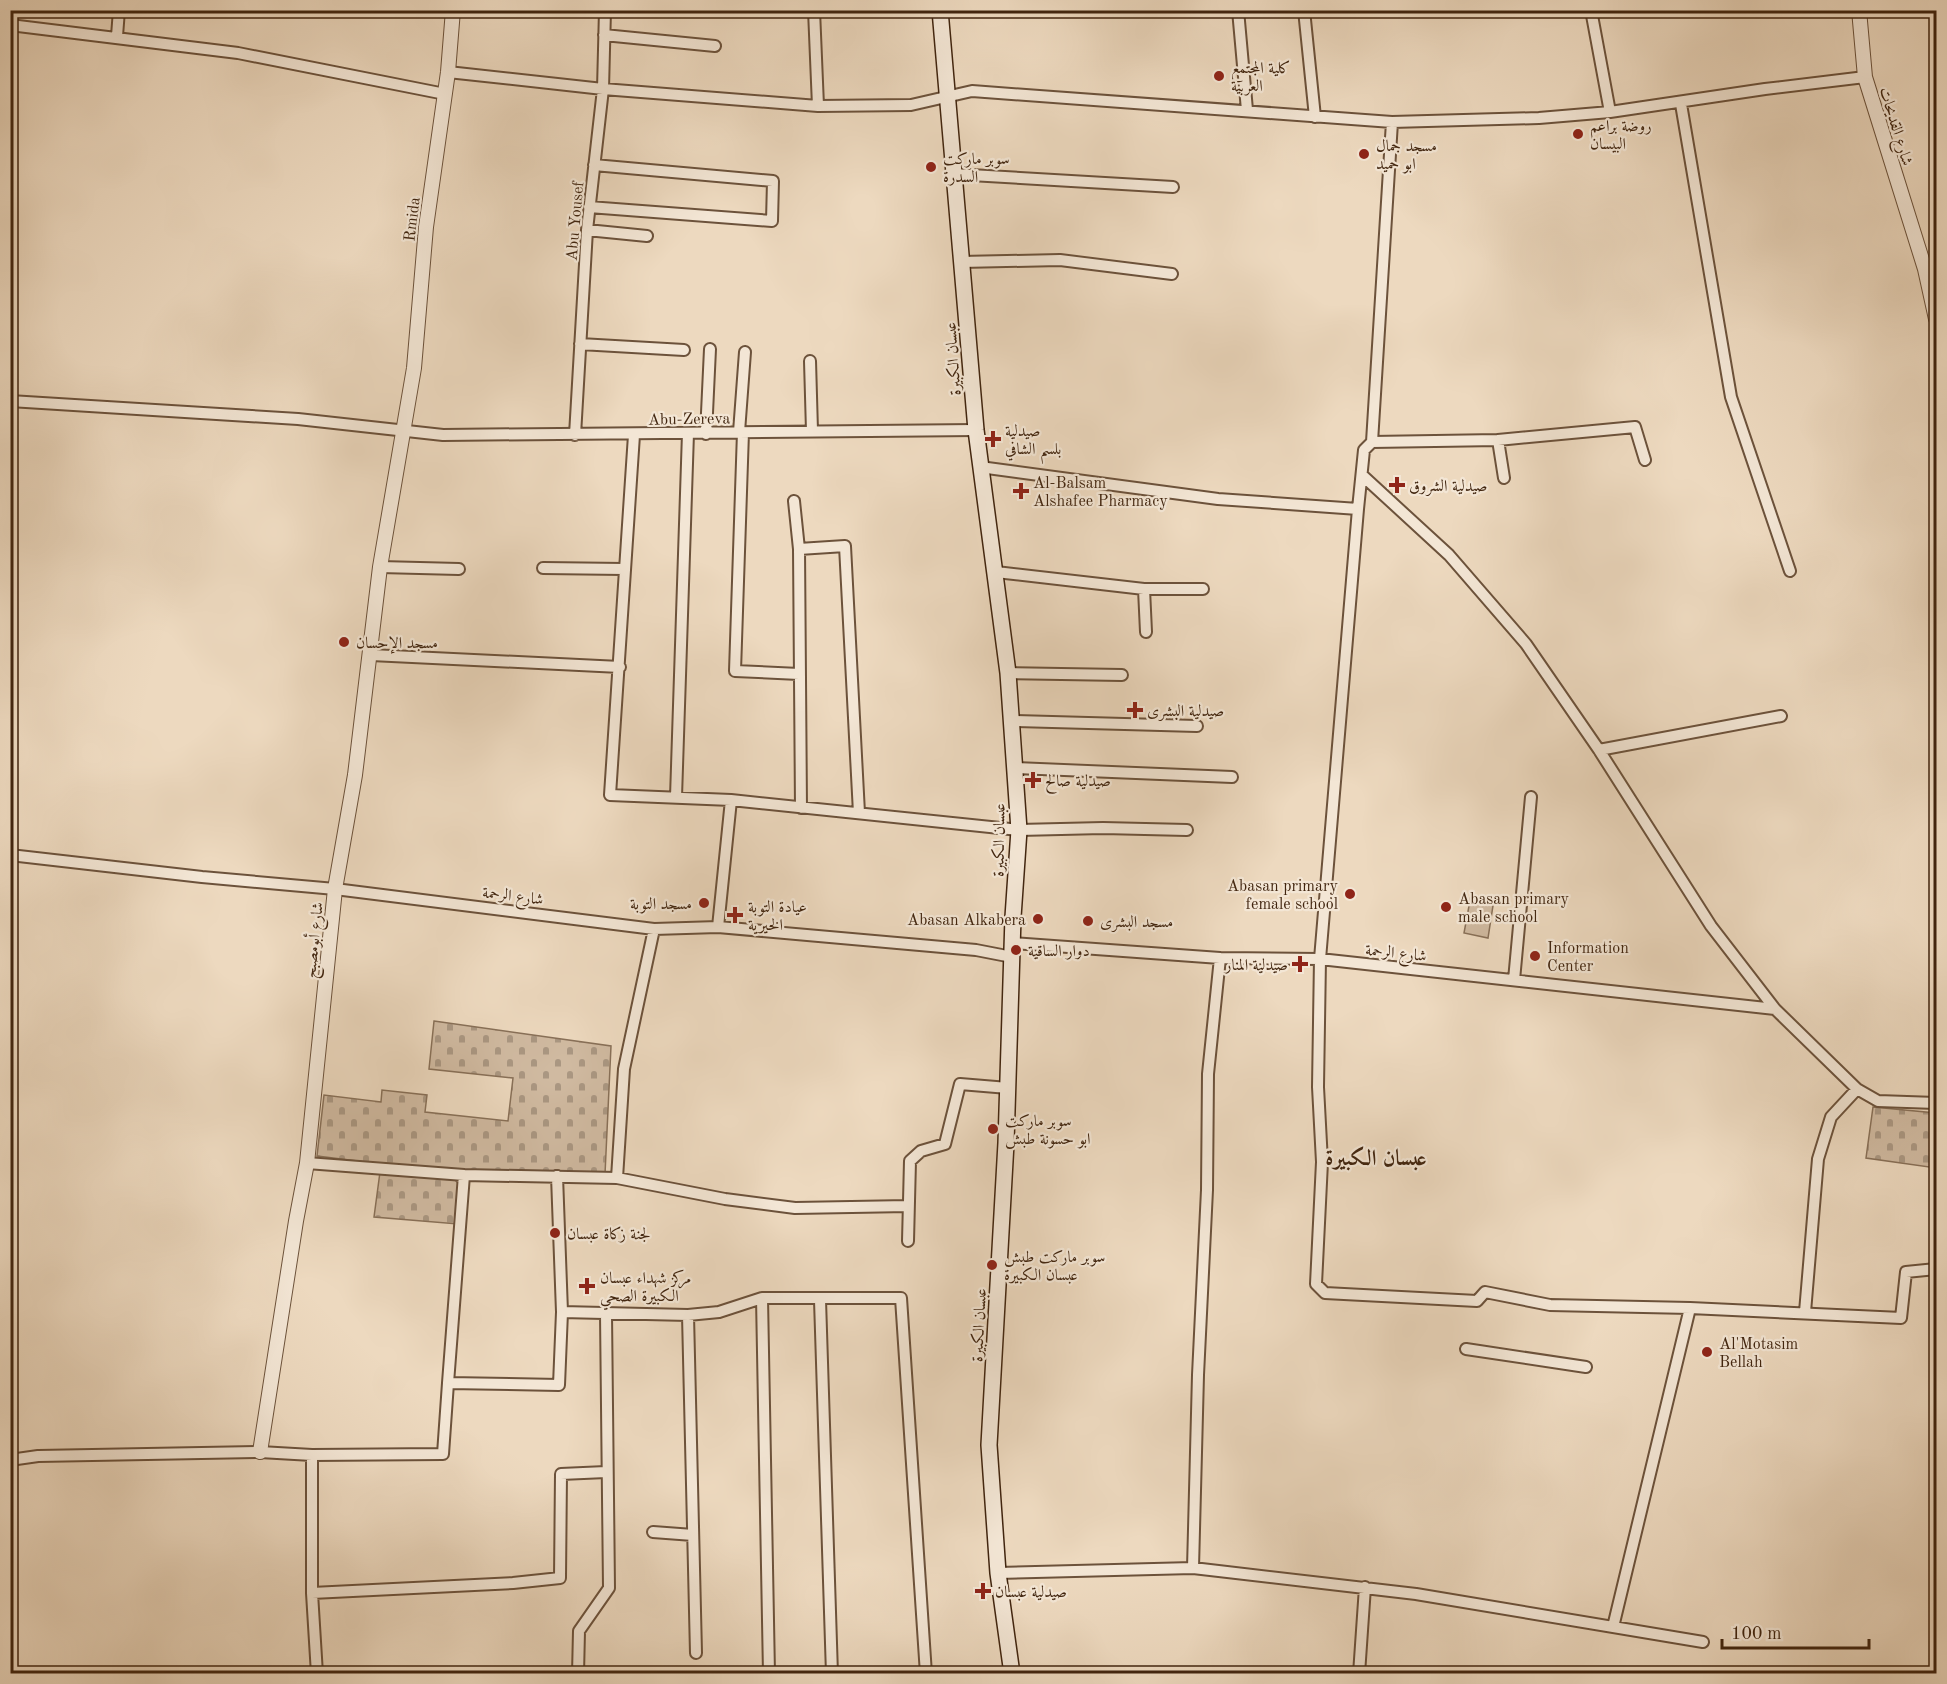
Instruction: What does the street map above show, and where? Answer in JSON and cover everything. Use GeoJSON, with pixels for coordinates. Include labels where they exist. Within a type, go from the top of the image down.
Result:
{"type":"FeatureCollection","features":[{"type":"Feature","properties":{"kind":"main road","name":"عبسان الكبيرة"},"geometry":{"type":"LineString","coordinates":[[940,10],[975,430],[1008,674],[1019,830],[989,1445],[998,1573],[1012,1674]]}},
{"type":"Feature","properties":{"kind":"street"},"geometry":{"type":"LineString","coordinates":[[117,36],[119,10]]}},
{"type":"Feature","properties":{"kind":"street","name":"Rmida"},"geometry":{"type":"LineString","coordinates":[[404,432],[414,368],[426,227],[448,72],[453,10]]}},
{"type":"Feature","properties":{"kind":"street","name":"Abu Yousef"},"geometry":{"type":"LineString","coordinates":[[575,435],[587,230],[603,89],[605,10]]}},
{"type":"Feature","properties":{"kind":"street"},"geometry":{"type":"LineString","coordinates":[[814,10],[818,106]]}},
{"type":"Feature","properties":{"kind":"street"},"geometry":{"type":"LineString","coordinates":[[1238,10],[1248,110]]}},
{"type":"Feature","properties":{"kind":"street"},"geometry":{"type":"LineString","coordinates":[[1304,10],[1315,117]]}},
{"type":"Feature","properties":{"kind":"street"},"geometry":{"type":"LineString","coordinates":[[1591,10],[1610,112]]}},
{"type":"Feature","properties":{"kind":"street","name":"شارع القديحات"},"geometry":{"type":"LineString","coordinates":[[1859,10],[1864,77],[1924,269],[1936,319]]}},
{"type":"Feature","properties":{"kind":"street"},"geometry":{"type":"LineString","coordinates":[[10,25],[117,36],[238,53],[445,94]]}},
{"type":"Feature","properties":{"kind":"street"},"geometry":{"type":"LineString","coordinates":[[604,35],[715,46]]}},
{"type":"Feature","properties":{"kind":"street"},"geometry":{"type":"LineString","coordinates":[[448,72],[603,89],[818,106],[911,105],[972,91],[1392,122],[1539,118],[1610,112],[1864,77]]}},
{"type":"Feature","properties":{"kind":"street"},"geometry":{"type":"LineString","coordinates":[[1681,104],[1731,397],[1790,571]]}},
{"type":"Feature","properties":{"kind":"street"},"geometry":{"type":"LineString","coordinates":[[1392,122],[1372,442],[1364,450],[1358,509],[1336,739],[1320,959],[1318,1087],[1322,1162],[1316,1284],[1325,1293],[1350,1295],[1477,1301],[1485,1292],[1550,1305],[1805,1312],[1901,1318],[1906,1272],[1936,1269]]}},
{"type":"Feature","properties":{"kind":"street"},"geometry":{"type":"LineString","coordinates":[[589,207],[772,221],[773,181],[594,165]]}},
{"type":"Feature","properties":{"kind":"street"},"geometry":{"type":"LineString","coordinates":[[954,174],[1173,187]]}},
{"type":"Feature","properties":{"kind":"street"},"geometry":{"type":"LineString","coordinates":[[587,230],[647,236]]}},
{"type":"Feature","properties":{"kind":"street"},"geometry":{"type":"LineString","coordinates":[[961,262],[1060,260],[1172,274]]}},
{"type":"Feature","properties":{"kind":"street"},"geometry":{"type":"LineString","coordinates":[[580,345],[684,350]]}},
{"type":"Feature","properties":{"kind":"street"},"geometry":{"type":"LineString","coordinates":[[706,434],[710,349]]}},
{"type":"Feature","properties":{"kind":"street"},"geometry":{"type":"LineString","coordinates":[[745,352],[735,671],[799,674]]}},
{"type":"Feature","properties":{"kind":"street"},"geometry":{"type":"LineString","coordinates":[[810,361],[812,431]]}},
{"type":"Feature","properties":{"kind":"street","name":"Abu-Zereva"},"geometry":{"type":"LineString","coordinates":[[10,401],[298,419],[404,432],[634,435],[975,430]]}},
{"type":"Feature","properties":{"kind":"street"},"geometry":{"type":"LineString","coordinates":[[1372,442],[1498,440],[1635,427],[1645,460]]}},
{"type":"Feature","properties":{"kind":"street","name":"شارع أبومصبح"},"geometry":{"type":"LineString","coordinates":[[260,1452],[307,1163],[335,888],[371,655],[380,567],[404,432]]}},
{"type":"Feature","properties":{"kind":"street"},"geometry":{"type":"LineString","coordinates":[[676,797],[688,433]]}},
{"type":"Feature","properties":{"kind":"street"},"geometry":{"type":"LineString","coordinates":[[634,435],[610,795],[731,800],[1019,830],[1103,828],[1187,830]]}},
{"type":"Feature","properties":{"kind":"street"},"geometry":{"type":"LineString","coordinates":[[1498,440],[1504,478]]}},
{"type":"Feature","properties":{"kind":"street"},"geometry":{"type":"LineString","coordinates":[[980,467],[1218,500],[1358,509]]}},
{"type":"Feature","properties":{"kind":"street"},"geometry":{"type":"LineString","coordinates":[[1363,476],[1449,555],[1526,644],[1599,750],[1711,926],[1775,1009],[1857,1089],[1878,1101],[1936,1103]]}},
{"type":"Feature","properties":{"kind":"street"},"geometry":{"type":"LineString","coordinates":[[794,501],[799,549],[801,808]]}},
{"type":"Feature","properties":{"kind":"street"},"geometry":{"type":"LineString","coordinates":[[799,549],[845,546],[859,813]]}},
{"type":"Feature","properties":{"kind":"street"},"geometry":{"type":"LineString","coordinates":[[380,567],[459,569]]}},
{"type":"Feature","properties":{"kind":"street"},"geometry":{"type":"LineString","coordinates":[[543,568],[624,570]]}},
{"type":"Feature","properties":{"kind":"street"},"geometry":{"type":"LineString","coordinates":[[996,572],[1144,589],[1203,589]]}},
{"type":"Feature","properties":{"kind":"street"},"geometry":{"type":"LineString","coordinates":[[1144,589],[1146,632]]}},
{"type":"Feature","properties":{"kind":"street"},"geometry":{"type":"LineString","coordinates":[[371,655],[620,667]]}},
{"type":"Feature","properties":{"kind":"street"},"geometry":{"type":"LineString","coordinates":[[1008,674],[1122,675]]}},
{"type":"Feature","properties":{"kind":"street"},"geometry":{"type":"LineString","coordinates":[[1599,750],[1781,716]]}},
{"type":"Feature","properties":{"kind":"street"},"geometry":{"type":"LineString","coordinates":[[1012,721],[1197,726]]}},
{"type":"Feature","properties":{"kind":"street"},"geometry":{"type":"LineString","coordinates":[[1016,768],[1232,777]]}},
{"type":"Feature","properties":{"kind":"street"},"geometry":{"type":"LineString","coordinates":[[1514,980],[1531,797]]}},
{"type":"Feature","properties":{"kind":"street"},"geometry":{"type":"LineString","coordinates":[[718,927],[731,800]]}},
{"type":"Feature","properties":{"kind":"street","name":"شارع الرحمة"},"geometry":{"type":"LineString","coordinates":[[10,855],[202,877],[335,888],[654,929],[718,927],[976,950],[1320,959],[1775,1009]]}},
{"type":"Feature","properties":{"kind":"street"},"geometry":{"type":"LineString","coordinates":[[617,1178],[624,1069],[654,929]]}},
{"type":"Feature","properties":{"kind":"street"},"geometry":{"type":"LineString","coordinates":[[1193,1568],[1198,1375],[1208,1190],[1208,1074],[1220,958]]}},
{"type":"Feature","properties":{"kind":"street"},"geometry":{"type":"LineString","coordinates":[[908,1241],[910,1161],[921,1151],[945,1144],[960,1084],[1008,1088]]}},
{"type":"Feature","properties":{"kind":"street"},"geometry":{"type":"LineString","coordinates":[[1805,1312],[1818,1159],[1831,1117],[1857,1089]]}},
{"type":"Feature","properties":{"kind":"street"},"geometry":{"type":"LineString","coordinates":[[307,1163],[464,1175],[617,1178],[725,1199],[795,1208],[908,1206]]}},
{"type":"Feature","properties":{"kind":"street"},"geometry":{"type":"LineString","coordinates":[[10,1460],[38,1456],[260,1452],[312,1455],[444,1454],[464,1175]]}},
{"type":"Feature","properties":{"kind":"street"},"geometry":{"type":"LineString","coordinates":[[448,1383],[559,1385],[562,1312],[556,1176]]}},
{"type":"Feature","properties":{"kind":"street"},"geometry":{"type":"LineString","coordinates":[[562,1312],[688,1315],[719,1312],[762,1298],[901,1298],[926,1674]]}},
{"type":"Feature","properties":{"kind":"street"},"geometry":{"type":"LineString","coordinates":[[762,1298],[769,1674]]}},
{"type":"Feature","properties":{"kind":"street"},"geometry":{"type":"LineString","coordinates":[[820,1299],[832,1674]]}},
{"type":"Feature","properties":{"kind":"street"},"geometry":{"type":"LineString","coordinates":[[1613,1627],[1690,1308]]}},
{"type":"Feature","properties":{"kind":"street"},"geometry":{"type":"LineString","coordinates":[[578,1674],[579,1631],[609,1588],[606,1314]]}},
{"type":"Feature","properties":{"kind":"street"},"geometry":{"type":"LineString","coordinates":[[688,1315],[696,1653]]}},
{"type":"Feature","properties":{"kind":"street"},"geometry":{"type":"LineString","coordinates":[[1466,1350],[1586,1368]]}},
{"type":"Feature","properties":{"kind":"street"},"geometry":{"type":"LineString","coordinates":[[312,1455],[312,1593],[317,1674]]}},
{"type":"Feature","properties":{"kind":"street"},"geometry":{"type":"LineString","coordinates":[[312,1593],[513,1583],[560,1578],[561,1474],[606,1472]]}},
{"type":"Feature","properties":{"kind":"street"},"geometry":{"type":"LineString","coordinates":[[653,1532],[693,1535]]}},
{"type":"Feature","properties":{"kind":"street"},"geometry":{"type":"LineString","coordinates":[[998,1573],[1193,1568],[1365,1587],[1702,1642]]}},
{"type":"Feature","properties":{"kind":"street"},"geometry":{"type":"LineString","coordinates":[[1361,1673],[1365,1587]]}},
{"type":"Feature","properties":{"kind":"green space"},"geometry":{"type":"Polygon","coordinates":[[[1471,895],[1494,899],[1488,938],[1464,933],[1471,895]]]}},
{"type":"Feature","properties":{"kind":"green space"},"geometry":{"type":"Polygon","coordinates":[[[434,1021],[611,1046],[605,1174],[455,1173],[317,1156],[324,1095],[381,1102],[382,1090],[427,1095],[425,1112],[508,1121],[513,1078],[429,1069],[434,1021]]]}},
{"type":"Feature","properties":{"kind":"green space"},"geometry":{"type":"Polygon","coordinates":[[[1873,1107],[1936,1113],[1936,1168],[1866,1158],[1873,1107]]]}},
{"type":"Feature","properties":{"kind":"green space"},"geometry":{"type":"Polygon","coordinates":[[[380,1172],[454,1179],[462,1187],[458,1224],[374,1217],[380,1172]]]}},
{"type":"Feature","properties":{"kind":"place","name":"كلية المجتمع العربية"},"geometry":{"type":"Point","coordinates":[1219,76]}},
{"type":"Feature","properties":{"kind":"place","name":"روضة براعم البيسان"},"geometry":{"type":"Point","coordinates":[1578,134]}},
{"type":"Feature","properties":{"kind":"place","name":"مسجد جمال ابو حميد"},"geometry":{"type":"Point","coordinates":[1364,154]}},
{"type":"Feature","properties":{"kind":"place","name":"سوبر ماركت السدرة"},"geometry":{"type":"Point","coordinates":[931,167]}},
{"type":"Feature","properties":{"kind":"place","name":"صيدلية بلسم الشافي"},"geometry":{"type":"Point","coordinates":[993,439]}},
{"type":"Feature","properties":{"kind":"place","name":"صيدلية الشروق"},"geometry":{"type":"Point","coordinates":[1397,485]}},
{"type":"Feature","properties":{"kind":"place","name":"Al-Balsam Alshafee Pharmacy"},"geometry":{"type":"Point","coordinates":[1021,491]}},
{"type":"Feature","properties":{"kind":"place","name":"مسجد الإحسان"},"geometry":{"type":"Point","coordinates":[344,642]}},
{"type":"Feature","properties":{"kind":"place","name":"صيدلية البشرى"},"geometry":{"type":"Point","coordinates":[1135,710]}},
{"type":"Feature","properties":{"kind":"place","name":"صيدلية صالح"},"geometry":{"type":"Point","coordinates":[1033,780]}},
{"type":"Feature","properties":{"kind":"place","name":"Abasan primary female school"},"geometry":{"type":"Point","coordinates":[1350,894]}},
{"type":"Feature","properties":{"kind":"place","name":"مسجد التوبة"},"geometry":{"type":"Point","coordinates":[704,903]}},
{"type":"Feature","properties":{"kind":"place","name":"Abasan primary male school"},"geometry":{"type":"Point","coordinates":[1446,907]}},
{"type":"Feature","properties":{"kind":"place","name":"عيادة التوبة الخيرية"},"geometry":{"type":"Point","coordinates":[735,915]}},
{"type":"Feature","properties":{"kind":"place","name":"Abasan Alkabera"},"geometry":{"type":"Point","coordinates":[1038,919]}},
{"type":"Feature","properties":{"kind":"place","name":"مسجد البشرى"},"geometry":{"type":"Point","coordinates":[1088,921]}},
{"type":"Feature","properties":{"kind":"place","name":"دوار الساقية"},"geometry":{"type":"Point","coordinates":[1016,950]}},
{"type":"Feature","properties":{"kind":"place","name":"Information Center"},"geometry":{"type":"Point","coordinates":[1535,956]}},
{"type":"Feature","properties":{"kind":"place","name":"صيدلية المنار"},"geometry":{"type":"Point","coordinates":[1300,964]}},
{"type":"Feature","properties":{"kind":"place","name":"سوبر ماركت ابو حسونة طبش"},"geometry":{"type":"Point","coordinates":[993,1129]}},
{"type":"Feature","properties":{"kind":"place","name":"لجنة زكاة عبسان"},"geometry":{"type":"Point","coordinates":[555,1233]}},
{"type":"Feature","properties":{"kind":"place","name":"سوبر ماركت طبش عبسان الكبيرة"},"geometry":{"type":"Point","coordinates":[992,1265]}},
{"type":"Feature","properties":{"kind":"place","name":"مركز شهداء عبسان الكبيرة الصحي"},"geometry":{"type":"Point","coordinates":[587,1286]}},
{"type":"Feature","properties":{"kind":"place","name":"Al'Motasim Bellah"},"geometry":{"type":"Point","coordinates":[1707,1352]}},
{"type":"Feature","properties":{"kind":"place","name":"صيدلية عبسان"},"geometry":{"type":"Point","coordinates":[983,1591]}},
{"type":"Feature","properties":{"kind":"district","name":"عبسان الكبيرة"},"geometry":{"type":"Point","coordinates":[1376,1157]}}]}
